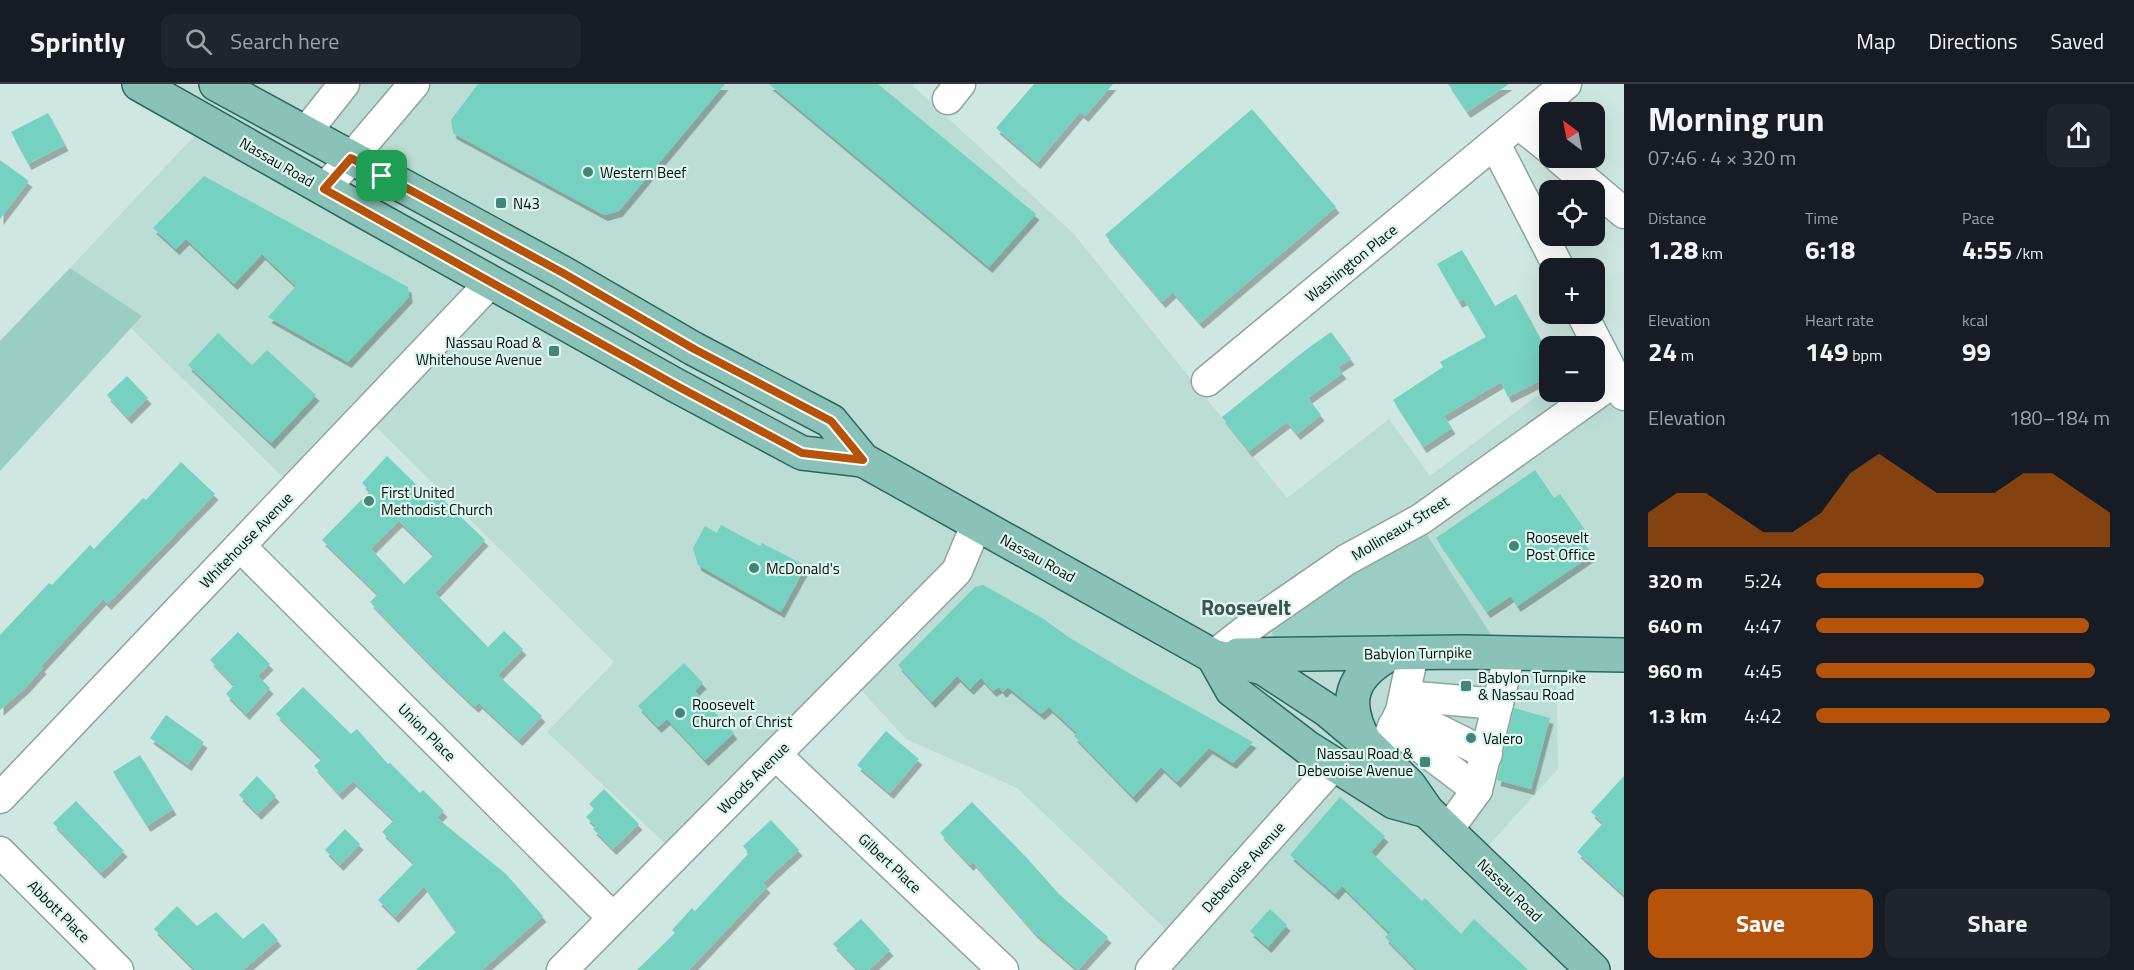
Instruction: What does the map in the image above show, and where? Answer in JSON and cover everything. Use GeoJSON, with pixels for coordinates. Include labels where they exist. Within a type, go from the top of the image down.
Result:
{"type":"FeatureCollection","features":[{"type":"Feature","properties":{"kind":"main road","name":"Nassau Road"},"geometry":{"type":"LineString","coordinates":[[139,84],[677,386],[802,453],[863,460]]}},
{"type":"Feature","properties":{"kind":"main road","name":"Nassau Road"},"geometry":{"type":"LineString","coordinates":[[216,84],[831,421],[863,460],[1213,656],[1263,668],[1327,710],[1372,749],[1409,785],[1437,821],[1593,970]]}},
{"type":"Feature","properties":{"kind":"main road"},"geometry":{"type":"LineString","coordinates":[[491,282],[510,271],[533,269],[563,273]]}},
{"type":"Feature","properties":{"kind":"main road","name":"Babylon Turnpike"},"geometry":{"type":"LineString","coordinates":[[1213,656],[1510,653],[1624,655]]}},
{"type":"Feature","properties":{"kind":"main road"},"geometry":{"type":"LineString","coordinates":[[1372,749],[1357,728],[1351,698],[1356,684],[1371,666],[1402,654]]}},
{"type":"Feature","properties":{"kind":"main road","name":"Nassau Road"},"geometry":{"type":"LineString","coordinates":[[1213,656],[1232,690],[1308,748],[1394,802],[1437,821]]}},
{"type":"Feature","properties":{"kind":"street"},"geometry":{"type":"LineString","coordinates":[[306,132],[344,84]]}},
{"type":"Feature","properties":{"kind":"street"},"geometry":{"type":"LineString","coordinates":[[324,189],[414,84]]}},
{"type":"Feature","properties":{"kind":"street","name":"Washington Place"},"geometry":{"type":"LineString","coordinates":[[1207,381],[1566,84]]}},
{"type":"Feature","properties":{"kind":"street"},"geometry":{"type":"LineString","coordinates":[[1519,124],[1539,141]]}},
{"type":"Feature","properties":{"kind":"street"},"geometry":{"type":"LineString","coordinates":[[1495,144],[1554,258]]}},
{"type":"Feature","properties":{"kind":"street"},"geometry":{"type":"LineString","coordinates":[[1571,168],[1624,213]]}},
{"type":"Feature","properties":{"kind":"street","name":"Whitehouse Avenue"},"geometry":{"type":"LineString","coordinates":[[0,798],[491,282]]}},
{"type":"Feature","properties":{"kind":"street"},"geometry":{"type":"LineString","coordinates":[[1587,324],[1620,387]]}},
{"type":"Feature","properties":{"kind":"street","name":"Mollineaux Street"},"geometry":{"type":"LineString","coordinates":[[1213,656],[1259,620],[1346,560],[1421,519],[1620,387]]}},
{"type":"Feature","properties":{"kind":"street","name":"Woods Avenue"},"geometry":{"type":"LineString","coordinates":[[561,970],[957,571],[977,523]]}},
{"type":"Feature","properties":{"kind":"street","name":"Union Place"},"geometry":{"type":"LineString","coordinates":[[240,546],[613,918]]}},
{"type":"Feature","properties":{"kind":"street"},"geometry":{"type":"LineString","coordinates":[[1437,821],[1477,790],[1510,653]]}},
{"type":"Feature","properties":{"kind":"street"},"geometry":{"type":"LineString","coordinates":[[1372,749],[1399,711],[1402,654]]}},
{"type":"Feature","properties":{"kind":"street"},"geometry":{"type":"LineString","coordinates":[[1399,711],[1498,704]]}},
{"type":"Feature","properties":{"kind":"street"},"geometry":{"type":"LineString","coordinates":[[1399,711],[1487,754]]}},
{"type":"Feature","properties":{"kind":"street"},"geometry":{"type":"LineString","coordinates":[[1399,711],[1477,790]]}},
{"type":"Feature","properties":{"kind":"street","name":"Gilbert Place"},"geometry":{"type":"LineString","coordinates":[[776,755],[1003,970]]}},
{"type":"Feature","properties":{"kind":"street","name":"Debevoise Avenue"},"geometry":{"type":"LineString","coordinates":[[1151,970],[1334,765]]}},
{"type":"Feature","properties":{"kind":"street","name":"Abbott Place"},"geometry":{"type":"LineString","coordinates":[[0,852],[118,970]]}},
{"type":"Feature","properties":{"kind":"shaded area"},"geometry":{"type":"Polygon","coordinates":[[[162,84],[914,84],[913,86],[1073,233],[1287,498],[1389,419],[1430,476],[1539,394],[1539,402],[1605,402],[1605,364],[1624,384],[1624,653],[1556,659],[1558,769],[1478,857],[1592,970],[1148,970],[1176,939],[1017,788],[906,739],[848,676],[675,853],[547,732],[614,662],[361,412],[292,486],[131,328],[142,316],[70,268],[213,116],[162,84]]]}},
{"type":"Feature","properties":{"kind":"shaded area"},"geometry":{"type":"Polygon","coordinates":[[[70,268],[142,316],[0,471],[0,341],[70,268]]]}},
{"type":"Feature","properties":{"kind":"shaded area"},"geometry":{"type":"Polygon","coordinates":[[[1418,521],[1495,641],[1275,645],[1270,624],[1418,521]]]}},
{"type":"Feature","properties":{"kind":"building","name":"Western Beef"},"geometry":{"type":"Polygon","coordinates":[[[478,84],[725,84],[619,211],[604,215],[453,133],[451,120],[478,84]]]}},
{"type":"Feature","properties":{"kind":"building"},"geometry":{"type":"Polygon","coordinates":[[[769,84],[878,84],[1036,214],[989,267],[769,84]]]}},
{"type":"Feature","properties":{"kind":"building"},"geometry":{"type":"Polygon","coordinates":[[[1034,84],[1113,84],[1085,116],[1080,112],[1037,163],[996,128],[1034,84]]]}},
{"type":"Feature","properties":{"kind":"building"},"geometry":{"type":"Polygon","coordinates":[[[1448,84],[1509,84],[1467,112],[1448,84]]]}},
{"type":"Feature","properties":{"kind":"building"},"geometry":{"type":"Polygon","coordinates":[[[1252,109],[1336,207],[1200,323],[1173,292],[1162,302],[1105,235],[1252,109]]]}},
{"type":"Feature","properties":{"kind":"building"},"geometry":{"type":"Polygon","coordinates":[[[48,113],[65,145],[28,164],[11,132],[48,113]]]}},
{"type":"Feature","properties":{"kind":"building"},"geometry":{"type":"Polygon","coordinates":[[[0,160],[29,181],[0,219],[0,160]]]}},
{"type":"Feature","properties":{"kind":"building"},"geometry":{"type":"Polygon","coordinates":[[[204,176],[408,287],[409,297],[348,362],[268,317],[296,286],[262,254],[234,284],[186,239],[176,249],[153,228],[204,176]]]}},
{"type":"Feature","properties":{"kind":"building"},"geometry":{"type":"Polygon","coordinates":[[[1462,250],[1495,306],[1516,294],[1539,336],[1539,382],[1508,397],[1501,382],[1444,416],[1452,428],[1423,447],[1393,400],[1443,367],[1440,362],[1486,337],[1464,299],[1459,302],[1437,264],[1462,250]]]}},
{"type":"Feature","properties":{"kind":"building"},"geometry":{"type":"Polygon","coordinates":[[[1331,332],[1351,359],[1338,367],[1343,373],[1308,398],[1321,415],[1297,434],[1287,422],[1249,451],[1222,417],[1331,332]]]}},
{"type":"Feature","properties":{"kind":"building"},"geometry":{"type":"Polygon","coordinates":[[[218,333],[252,365],[267,350],[316,395],[271,443],[188,365],[218,333]]]}},
{"type":"Feature","properties":{"kind":"building"},"geometry":{"type":"Polygon","coordinates":[[[127,376],[148,398],[128,418],[107,395],[127,376]]]}},
{"type":"Feature","properties":{"kind":"building"},"geometry":{"type":"Polygon","coordinates":[[[387,456],[427,495],[432,489],[485,540],[435,593],[488,647],[504,631],[523,649],[498,675],[542,716],[519,740],[479,703],[475,707],[432,666],[370,602],[378,594],[322,540],[370,491],[362,483],[387,456]],[[399,521],[371,549],[404,584],[434,555],[399,521]]]}},
{"type":"Feature","properties":{"kind":"building"},"geometry":{"type":"Polygon","coordinates":[[[181,462],[215,494],[108,604],[103,599],[41,666],[43,668],[26,687],[0,710],[0,635],[49,583],[52,585],[90,545],[94,549],[143,498],[146,500],[181,462]]]}},
{"type":"Feature","properties":{"kind":"building","name":"Roosevelt Post Office"},"geometry":{"type":"Polygon","coordinates":[[[1535,470],[1554,498],[1560,494],[1585,530],[1578,534],[1592,555],[1517,606],[1511,596],[1487,612],[1436,538],[1535,470]]]}},
{"type":"Feature","properties":{"kind":"building","name":"McDonald's"},"geometry":{"type":"Polygon","coordinates":[[[721,525],[760,546],[762,543],[806,566],[781,612],[698,565],[693,548],[705,526],[717,533],[721,525]]]}},
{"type":"Feature","properties":{"kind":"building"},"geometry":{"type":"Polygon","coordinates":[[[983,585],[1042,618],[1070,638],[1134,676],[1253,742],[1233,763],[1209,748],[1177,782],[1161,767],[1133,797],[1074,736],[1077,733],[1049,707],[1041,714],[1008,687],[1003,692],[999,687],[993,691],[981,678],[970,689],[957,676],[932,702],[898,665],[975,587],[983,585]]]}},
{"type":"Feature","properties":{"kind":"building"},"geometry":{"type":"Polygon","coordinates":[[[238,632],[270,664],[258,676],[270,688],[246,714],[226,694],[234,685],[210,660],[238,632]]]}},
{"type":"Feature","properties":{"kind":"building","name":"Roosevelt Church of Christ"},"geometry":{"type":"Polygon","coordinates":[[[684,663],[703,683],[695,691],[734,733],[705,760],[667,719],[658,727],[638,706],[684,663]]]}},
{"type":"Feature","properties":{"kind":"building"},"geometry":{"type":"Polygon","coordinates":[[[303,687],[351,734],[357,729],[388,764],[390,763],[420,793],[423,790],[444,811],[437,818],[506,874],[543,916],[482,970],[416,970],[456,932],[424,886],[395,917],[378,900],[414,863],[382,832],[394,820],[353,781],[339,794],[314,766],[322,759],[276,714],[303,687]]]}},
{"type":"Feature","properties":{"kind":"building"},"geometry":{"type":"Polygon","coordinates":[[[1514,708],[1550,718],[1531,789],[1497,780],[1514,708]]]}},
{"type":"Feature","properties":{"kind":"building"},"geometry":{"type":"Polygon","coordinates":[[[166,715],[204,742],[188,765],[150,738],[166,715]]]}},
{"type":"Feature","properties":{"kind":"building"},"geometry":{"type":"Polygon","coordinates":[[[886,731],[919,759],[890,793],[857,765],[886,731]]]}},
{"type":"Feature","properties":{"kind":"building"},"geometry":{"type":"Polygon","coordinates":[[[140,755],[173,809],[147,826],[113,772],[140,755]]]}},
{"type":"Feature","properties":{"kind":"building"},"geometry":{"type":"Polygon","coordinates":[[[257,776],[276,796],[258,814],[239,795],[257,776]]]}},
{"type":"Feature","properties":{"kind":"building"},"geometry":{"type":"Polygon","coordinates":[[[1624,776],[1624,895],[1577,852],[1603,823],[1591,812],[1624,776]]]}},
{"type":"Feature","properties":{"kind":"building"},"geometry":{"type":"Polygon","coordinates":[[[604,789],[639,824],[613,849],[593,829],[596,826],[586,817],[594,809],[589,804],[604,789]]]}},
{"type":"Feature","properties":{"kind":"building"},"geometry":{"type":"Polygon","coordinates":[[[1340,797],[1385,836],[1371,852],[1422,901],[1425,898],[1461,934],[1474,919],[1528,970],[1417,970],[1385,937],[1390,933],[1342,886],[1335,894],[1290,855],[1340,797]]]}},
{"type":"Feature","properties":{"kind":"building"},"geometry":{"type":"Polygon","coordinates":[[[76,801],[124,851],[101,873],[53,823],[76,801]]]}},
{"type":"Feature","properties":{"kind":"building"},"geometry":{"type":"Polygon","coordinates":[[[972,802],[1059,894],[1108,937],[1078,970],[1034,932],[973,862],[970,865],[940,833],[972,802]]]}},
{"type":"Feature","properties":{"kind":"building"},"geometry":{"type":"Polygon","coordinates":[[[771,820],[799,850],[763,883],[767,887],[689,970],[637,970],[675,933],[672,930],[692,908],[695,911],[749,853],[743,846],[771,820]]]}},
{"type":"Feature","properties":{"kind":"building"},"geometry":{"type":"Polygon","coordinates":[[[345,829],[360,844],[340,865],[325,850],[345,829]]]}},
{"type":"Feature","properties":{"kind":"building"},"geometry":{"type":"Polygon","coordinates":[[[177,906],[197,926],[216,912],[243,939],[263,923],[278,940],[243,970],[195,970],[154,929],[177,906]]]}},
{"type":"Feature","properties":{"kind":"building"},"geometry":{"type":"Polygon","coordinates":[[[1270,909],[1287,925],[1268,947],[1250,931],[1270,909]]]}},
{"type":"Feature","properties":{"kind":"building"},"geometry":{"type":"Polygon","coordinates":[[[861,919],[890,950],[869,970],[858,970],[833,944],[861,919]]]}},
{"type":"Feature","properties":{"kind":"place","name":"Western Beef"},"geometry":{"type":"Point","coordinates":[588,172]}},
{"type":"Feature","properties":{"kind":"place","name":"N43"},"geometry":{"type":"Point","coordinates":[501,203]}},
{"type":"Feature","properties":{"kind":"place","name":"Nassau Road & Whitehouse Avenue"},"geometry":{"type":"Point","coordinates":[554,351]}},
{"type":"Feature","properties":{"kind":"place","name":"First United Methodist Church"},"geometry":{"type":"Point","coordinates":[369,501]}},
{"type":"Feature","properties":{"kind":"place","name":"Roosevelt Post Office"},"geometry":{"type":"Point","coordinates":[1514,546]}},
{"type":"Feature","properties":{"kind":"place","name":"McDonald's"},"geometry":{"type":"Point","coordinates":[754,568]}},
{"type":"Feature","properties":{"kind":"place","name":"Babylon Turnpike & Nassau Road"},"geometry":{"type":"Point","coordinates":[1466,686]}},
{"type":"Feature","properties":{"kind":"place","name":"Roosevelt Church of Christ"},"geometry":{"type":"Point","coordinates":[680,713]}},
{"type":"Feature","properties":{"kind":"place","name":"Valero"},"geometry":{"type":"Point","coordinates":[1471,738]}},
{"type":"Feature","properties":{"kind":"place","name":"Nassau Road & Debevoise Avenue"},"geometry":{"type":"Point","coordinates":[1425,762]}},
{"type":"Feature","properties":{"kind":"district","name":"Roosevelt"},"geometry":{"type":"Point","coordinates":[1246,607]}},
{"type":"Feature","properties":{"kind":"route"},"geometry":{"type":"LineString","coordinates":[[351,158],[382,176],[563,273],[694,349],[831,421],[863,460],[802,453],[324,189],[351,158]]}}]}
